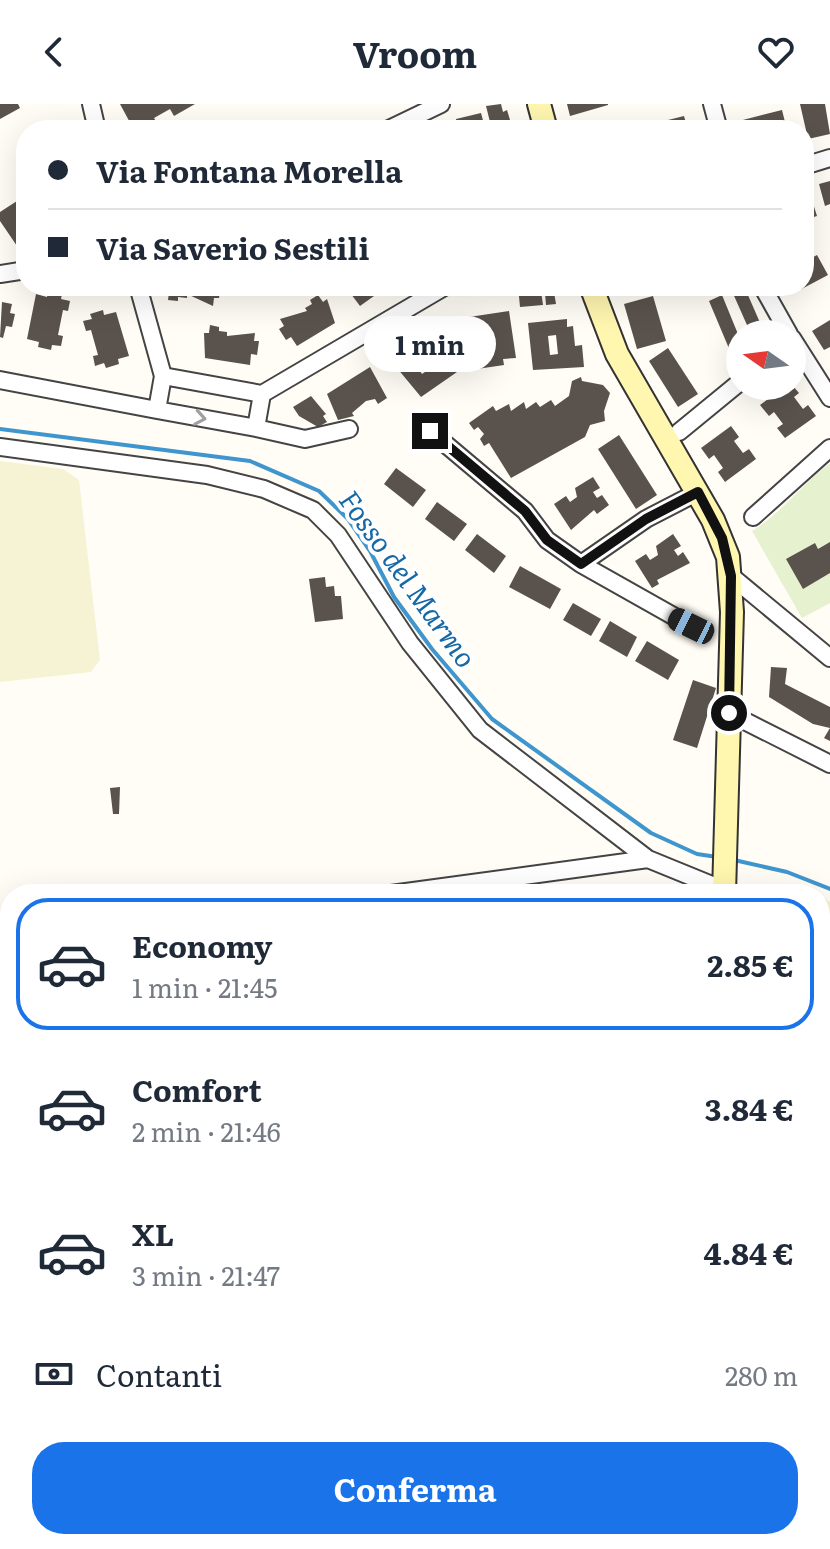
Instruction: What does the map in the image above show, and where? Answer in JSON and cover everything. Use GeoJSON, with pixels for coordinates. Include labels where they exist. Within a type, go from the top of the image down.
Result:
{"type":"FeatureCollection","features":[{"type":"Feature","properties":{"kind":"street"},"geometry":{"type":"LineString","coordinates":[[408,120],[441,104]]}},
{"type":"Feature","properties":{"kind":"street"},"geometry":{"type":"LineString","coordinates":[[141,296],[163,376],[157,410]]}},
{"type":"Feature","properties":{"kind":"street"},"geometry":{"type":"LineString","coordinates":[[163,376],[262,394],[429,296]]}},
{"type":"Feature","properties":{"kind":"street"},"geometry":{"type":"LineString","coordinates":[[595,296],[623,367],[722,538],[731,576],[724,884]]}},
{"type":"Feature","properties":{"kind":"street"},"geometry":{"type":"LineString","coordinates":[[768,296],[782,320]]}},
{"type":"Feature","properties":{"kind":"street"},"geometry":{"type":"LineString","coordinates":[[806,360],[830,398]]}},
{"type":"Feature","properties":{"kind":"street"},"geometry":{"type":"LineString","coordinates":[[0,380],[305,439],[349,429]]}},
{"type":"Feature","properties":{"kind":"street"},"geometry":{"type":"LineString","coordinates":[[679,432],[726,393]]}},
{"type":"Feature","properties":{"kind":"street"},"geometry":{"type":"LineString","coordinates":[[256,428],[262,394]]}},
{"type":"Feature","properties":{"kind":"street"},"geometry":{"type":"LineString","coordinates":[[430,431],[525,511],[547,540],[581,564],[691,626]]}},
{"type":"Feature","properties":{"kind":"street"},"geometry":{"type":"LineString","coordinates":[[0,447],[207,475],[264,489],[313,510],[338,535],[400,630],[473,723],[648,859],[716,884]]}},
{"type":"Feature","properties":{"kind":"street"},"geometry":{"type":"LineString","coordinates":[[753,517],[830,448]]}},
{"type":"Feature","properties":{"kind":"street"},"geometry":{"type":"LineString","coordinates":[[581,564],[646,519],[698,492]]}},
{"type":"Feature","properties":{"kind":"street"},"geometry":{"type":"LineString","coordinates":[[731,576],[830,658]]}},
{"type":"Feature","properties":{"kind":"street"},"geometry":{"type":"LineString","coordinates":[[729,713],[830,764]]}},
{"type":"Feature","properties":{"kind":"street"},"geometry":{"type":"LineString","coordinates":[[464,884],[648,859]]}},
{"type":"Feature","properties":{"kind":"shaded area"},"geometry":{"type":"Polygon","coordinates":[[[0,461],[63,469],[79,480],[100,660],[91,672],[0,682],[0,461]]]}},
{"type":"Feature","properties":{"kind":"green space"},"geometry":{"type":"Polygon","coordinates":[[[830,463],[830,603],[802,618],[752,531],[830,463]]]}},
{"type":"Feature","properties":{"kind":"building"},"geometry":{"type":"Polygon","coordinates":[[[0,104],[18,104],[20,108],[0,119],[0,104]]]}},
{"type":"Feature","properties":{"kind":"building"},"geometry":{"type":"Polygon","coordinates":[[[120,104],[195,104],[174,116],[170,109],[155,120],[129,120],[120,104]]]}},
{"type":"Feature","properties":{"kind":"building"},"geometry":{"type":"Polygon","coordinates":[[[501,104],[510,120],[490,120],[486,106],[501,104]]]}},
{"type":"Feature","properties":{"kind":"building"},"geometry":{"type":"Polygon","coordinates":[[[567,104],[608,104],[608,105],[570,116],[567,104]]]}},
{"type":"Feature","properties":{"kind":"building"},"geometry":{"type":"Polygon","coordinates":[[[800,104],[825,104],[830,134],[814,138],[814,120],[804,120],[800,104]]]}},
{"type":"Feature","properties":{"kind":"building"},"geometry":{"type":"Polygon","coordinates":[[[782,110],[784,120],[743,120],[782,110]]]}},
{"type":"Feature","properties":{"kind":"building"},"geometry":{"type":"Polygon","coordinates":[[[481,113],[483,120],[456,120],[456,119],[481,113]]]}},
{"type":"Feature","properties":{"kind":"building"},"geometry":{"type":"Polygon","coordinates":[[[830,181],[830,204],[825,206],[819,184],[830,181]]]}},
{"type":"Feature","properties":{"kind":"building"},"geometry":{"type":"Polygon","coordinates":[[[16,202],[16,245],[0,221],[0,212],[16,202]]]}},
{"type":"Feature","properties":{"kind":"building"},"geometry":{"type":"Polygon","coordinates":[[[817,255],[828,275],[814,282],[814,257],[817,255]]]}},
{"type":"Feature","properties":{"kind":"building"},"geometry":{"type":"Polygon","coordinates":[[[36,296],[62,296],[61,299],[70,301],[68,311],[63,310],[58,335],[63,336],[61,346],[52,345],[51,350],[38,347],[39,342],[27,339],[36,296]]]}},
{"type":"Feature","properties":{"kind":"building"},"geometry":{"type":"Polygon","coordinates":[[[168,296],[187,296],[178,297],[178,301],[168,300],[168,296]]]}},
{"type":"Feature","properties":{"kind":"building"},"geometry":{"type":"Polygon","coordinates":[[[191,296],[219,296],[214,298],[213,306],[191,296]]]}},
{"type":"Feature","properties":{"kind":"building"},"geometry":{"type":"Polygon","coordinates":[[[316,296],[323,302],[327,299],[335,323],[297,346],[291,337],[286,340],[279,329],[284,326],[280,319],[307,311],[305,308],[312,304],[310,300],[316,296]]]}},
{"type":"Feature","properties":{"kind":"building"},"geometry":{"type":"Polygon","coordinates":[[[352,296],[374,296],[360,306],[352,296]]]}},
{"type":"Feature","properties":{"kind":"building"},"geometry":{"type":"Polygon","coordinates":[[[519,296],[542,296],[543,305],[520,307],[519,296]]]}},
{"type":"Feature","properties":{"kind":"building"},"geometry":{"type":"Polygon","coordinates":[[[545,296],[555,296],[556,304],[546,305],[545,296]]]}},
{"type":"Feature","properties":{"kind":"building"},"geometry":{"type":"Polygon","coordinates":[[[653,296],[666,341],[637,349],[624,304],[653,296]]]}},
{"type":"Feature","properties":{"kind":"building"},"geometry":{"type":"Polygon","coordinates":[[[720,296],[732,320],[726,320],[726,341],[709,301],[720,296]]]}},
{"type":"Feature","properties":{"kind":"building"},"geometry":{"type":"Polygon","coordinates":[[[734,296],[748,296],[759,320],[745,320],[734,296]]]}},
{"type":"Feature","properties":{"kind":"building"},"geometry":{"type":"Polygon","coordinates":[[[2,302],[12,304],[10,313],[15,314],[12,327],[6,326],[3,338],[0,337],[2,302]]]}},
{"type":"Feature","properties":{"kind":"building"},"geometry":{"type":"Polygon","coordinates":[[[103,310],[104,315],[116,312],[129,356],[118,359],[119,364],[106,368],[104,363],[95,366],[93,356],[98,355],[91,330],[86,331],[83,321],[92,319],[90,314],[103,310]]]}},
{"type":"Feature","properties":{"kind":"building"},"geometry":{"type":"Polygon","coordinates":[[[509,311],[516,358],[503,359],[504,365],[477,369],[475,356],[478,356],[469,317],[509,311]],[[493,331],[484,332],[487,349],[495,348],[493,331]]]}},
{"type":"Feature","properties":{"kind":"building"},"geometry":{"type":"Polygon","coordinates":[[[567,319],[567,327],[573,326],[575,346],[582,345],[584,367],[533,370],[528,323],[567,319]],[[556,335],[548,336],[550,355],[558,354],[556,335]]]}},
{"type":"Feature","properties":{"kind":"building"},"geometry":{"type":"Polygon","coordinates":[[[830,320],[830,347],[824,350],[812,331],[830,320]]]}},
{"type":"Feature","properties":{"kind":"building"},"geometry":{"type":"Polygon","coordinates":[[[210,325],[227,332],[227,336],[255,333],[254,341],[259,341],[257,355],[251,354],[250,365],[205,358],[204,333],[209,333],[210,325]]]}},
{"type":"Feature","properties":{"kind":"building"},"geometry":{"type":"Polygon","coordinates":[[[428,339],[432,345],[439,340],[457,372],[421,397],[397,368],[399,366],[391,354],[404,346],[415,361],[420,357],[414,349],[428,339]],[[433,357],[418,368],[422,374],[437,364],[433,357]]]}},
{"type":"Feature","properties":{"kind":"building"},"geometry":{"type":"Polygon","coordinates":[[[668,348],[698,394],[678,407],[649,361],[668,348]]]}},
{"type":"Feature","properties":{"kind":"building"},"geometry":{"type":"Polygon","coordinates":[[[370,367],[387,398],[378,404],[375,399],[366,401],[352,413],[354,416],[338,420],[327,394],[370,367]]]}},
{"type":"Feature","properties":{"kind":"building"},"geometry":{"type":"Polygon","coordinates":[[[581,377],[582,381],[603,385],[610,393],[604,411],[605,421],[590,425],[585,437],[511,478],[489,443],[484,446],[480,439],[484,434],[478,427],[474,430],[469,423],[493,406],[496,411],[509,404],[511,411],[524,402],[526,409],[536,402],[540,407],[551,400],[555,406],[569,396],[572,381],[581,377]]]}},
{"type":"Feature","properties":{"kind":"building"},"geometry":{"type":"Polygon","coordinates":[[[311,396],[326,414],[323,416],[327,422],[318,427],[299,416],[293,407],[311,396]]]}},
{"type":"Feature","properties":{"kind":"building"},"geometry":{"type":"Polygon","coordinates":[[[767,400],[796,400],[803,409],[808,405],[816,416],[785,438],[777,428],[783,424],[774,412],[769,416],[760,405],[767,400]]]}},
{"type":"Feature","properties":{"kind":"building"},"geometry":{"type":"Polygon","coordinates":[[[731,426],[739,437],[734,441],[743,453],[749,449],[756,459],[725,482],[718,472],[723,468],[714,455],[709,459],[701,448],[731,426]]]}},
{"type":"Feature","properties":{"kind":"building"},"geometry":{"type":"Polygon","coordinates":[[[619,435],[657,495],[636,509],[598,449],[619,435]]]}},
{"type":"Feature","properties":{"kind":"building"},"geometry":{"type":"Polygon","coordinates":[[[396,468],[426,490],[413,507],[384,484],[396,468]]]}},
{"type":"Feature","properties":{"kind":"building"},"geometry":{"type":"Polygon","coordinates":[[[593,477],[600,488],[593,492],[597,498],[602,495],[609,505],[597,514],[594,510],[571,530],[554,504],[566,496],[570,502],[577,497],[575,488],[593,477]]]}},
{"type":"Feature","properties":{"kind":"building"},"geometry":{"type":"Polygon","coordinates":[[[437,502],[467,524],[454,541],[425,519],[437,502]]]}},
{"type":"Feature","properties":{"kind":"building"},"geometry":{"type":"Polygon","coordinates":[[[477,534],[506,556],[494,573],[465,550],[477,534]]]}},
{"type":"Feature","properties":{"kind":"building"},"geometry":{"type":"Polygon","coordinates":[[[673,534],[681,546],[674,550],[678,556],[683,552],[690,563],[657,580],[659,584],[652,588],[635,561],[646,554],[650,560],[658,555],[656,546],[673,534]]]}},
{"type":"Feature","properties":{"kind":"building"},"geometry":{"type":"Polygon","coordinates":[[[830,542],[830,573],[803,589],[786,559],[815,543],[818,549],[830,542]]]}},
{"type":"Feature","properties":{"kind":"building"},"geometry":{"type":"Polygon","coordinates":[[[520,566],[561,589],[550,609],[509,587],[520,566]]]}},
{"type":"Feature","properties":{"kind":"building"},"geometry":{"type":"Polygon","coordinates":[[[325,577],[326,587],[334,586],[335,596],[341,596],[343,619],[315,622],[309,579],[325,577]]]}},
{"type":"Feature","properties":{"kind":"building"},"geometry":{"type":"Polygon","coordinates":[[[573,603],[601,619],[591,636],[563,620],[573,603]]]}},
{"type":"Feature","properties":{"kind":"building"},"geometry":{"type":"Polygon","coordinates":[[[610,621],[637,637],[627,657],[599,641],[610,621]]]}},
{"type":"Feature","properties":{"kind":"building"},"geometry":{"type":"Polygon","coordinates":[[[647,641],[679,660],[668,680],[635,661],[647,641]]]}},
{"type":"Feature","properties":{"kind":"building"},"geometry":{"type":"Polygon","coordinates":[[[771,667],[787,668],[785,684],[830,707],[830,728],[813,724],[769,697],[771,667]]]}},
{"type":"Feature","properties":{"kind":"building"},"geometry":{"type":"Polygon","coordinates":[[[693,680],[716,688],[697,748],[673,740],[693,680]]]}},
{"type":"Feature","properties":{"kind":"building"},"geometry":{"type":"Polygon","coordinates":[[[120,787],[119,814],[113,814],[110,788],[120,787]]]}},
{"type":"Feature","properties":{"kind":"waterway","name":"Fosso del Marmo"},"geometry":{"type":"LineString","coordinates":[[0,429],[250,461],[319,491],[348,519],[370,551],[394,597],[432,649],[492,719],[651,833],[697,854],[717,857]]}},
{"type":"Feature","properties":{"kind":"waterway","name":"Fosso del Marmo"},"geometry":{"type":"LineString","coordinates":[[734,860],[787,872],[817,884]]}},
{"type":"Feature","properties":{"kind":"route"},"geometry":{"type":"LineString","coordinates":[[430,431],[525,511],[547,540],[581,564],[646,519],[698,492],[722,538],[731,576],[729,713]]}}]}
